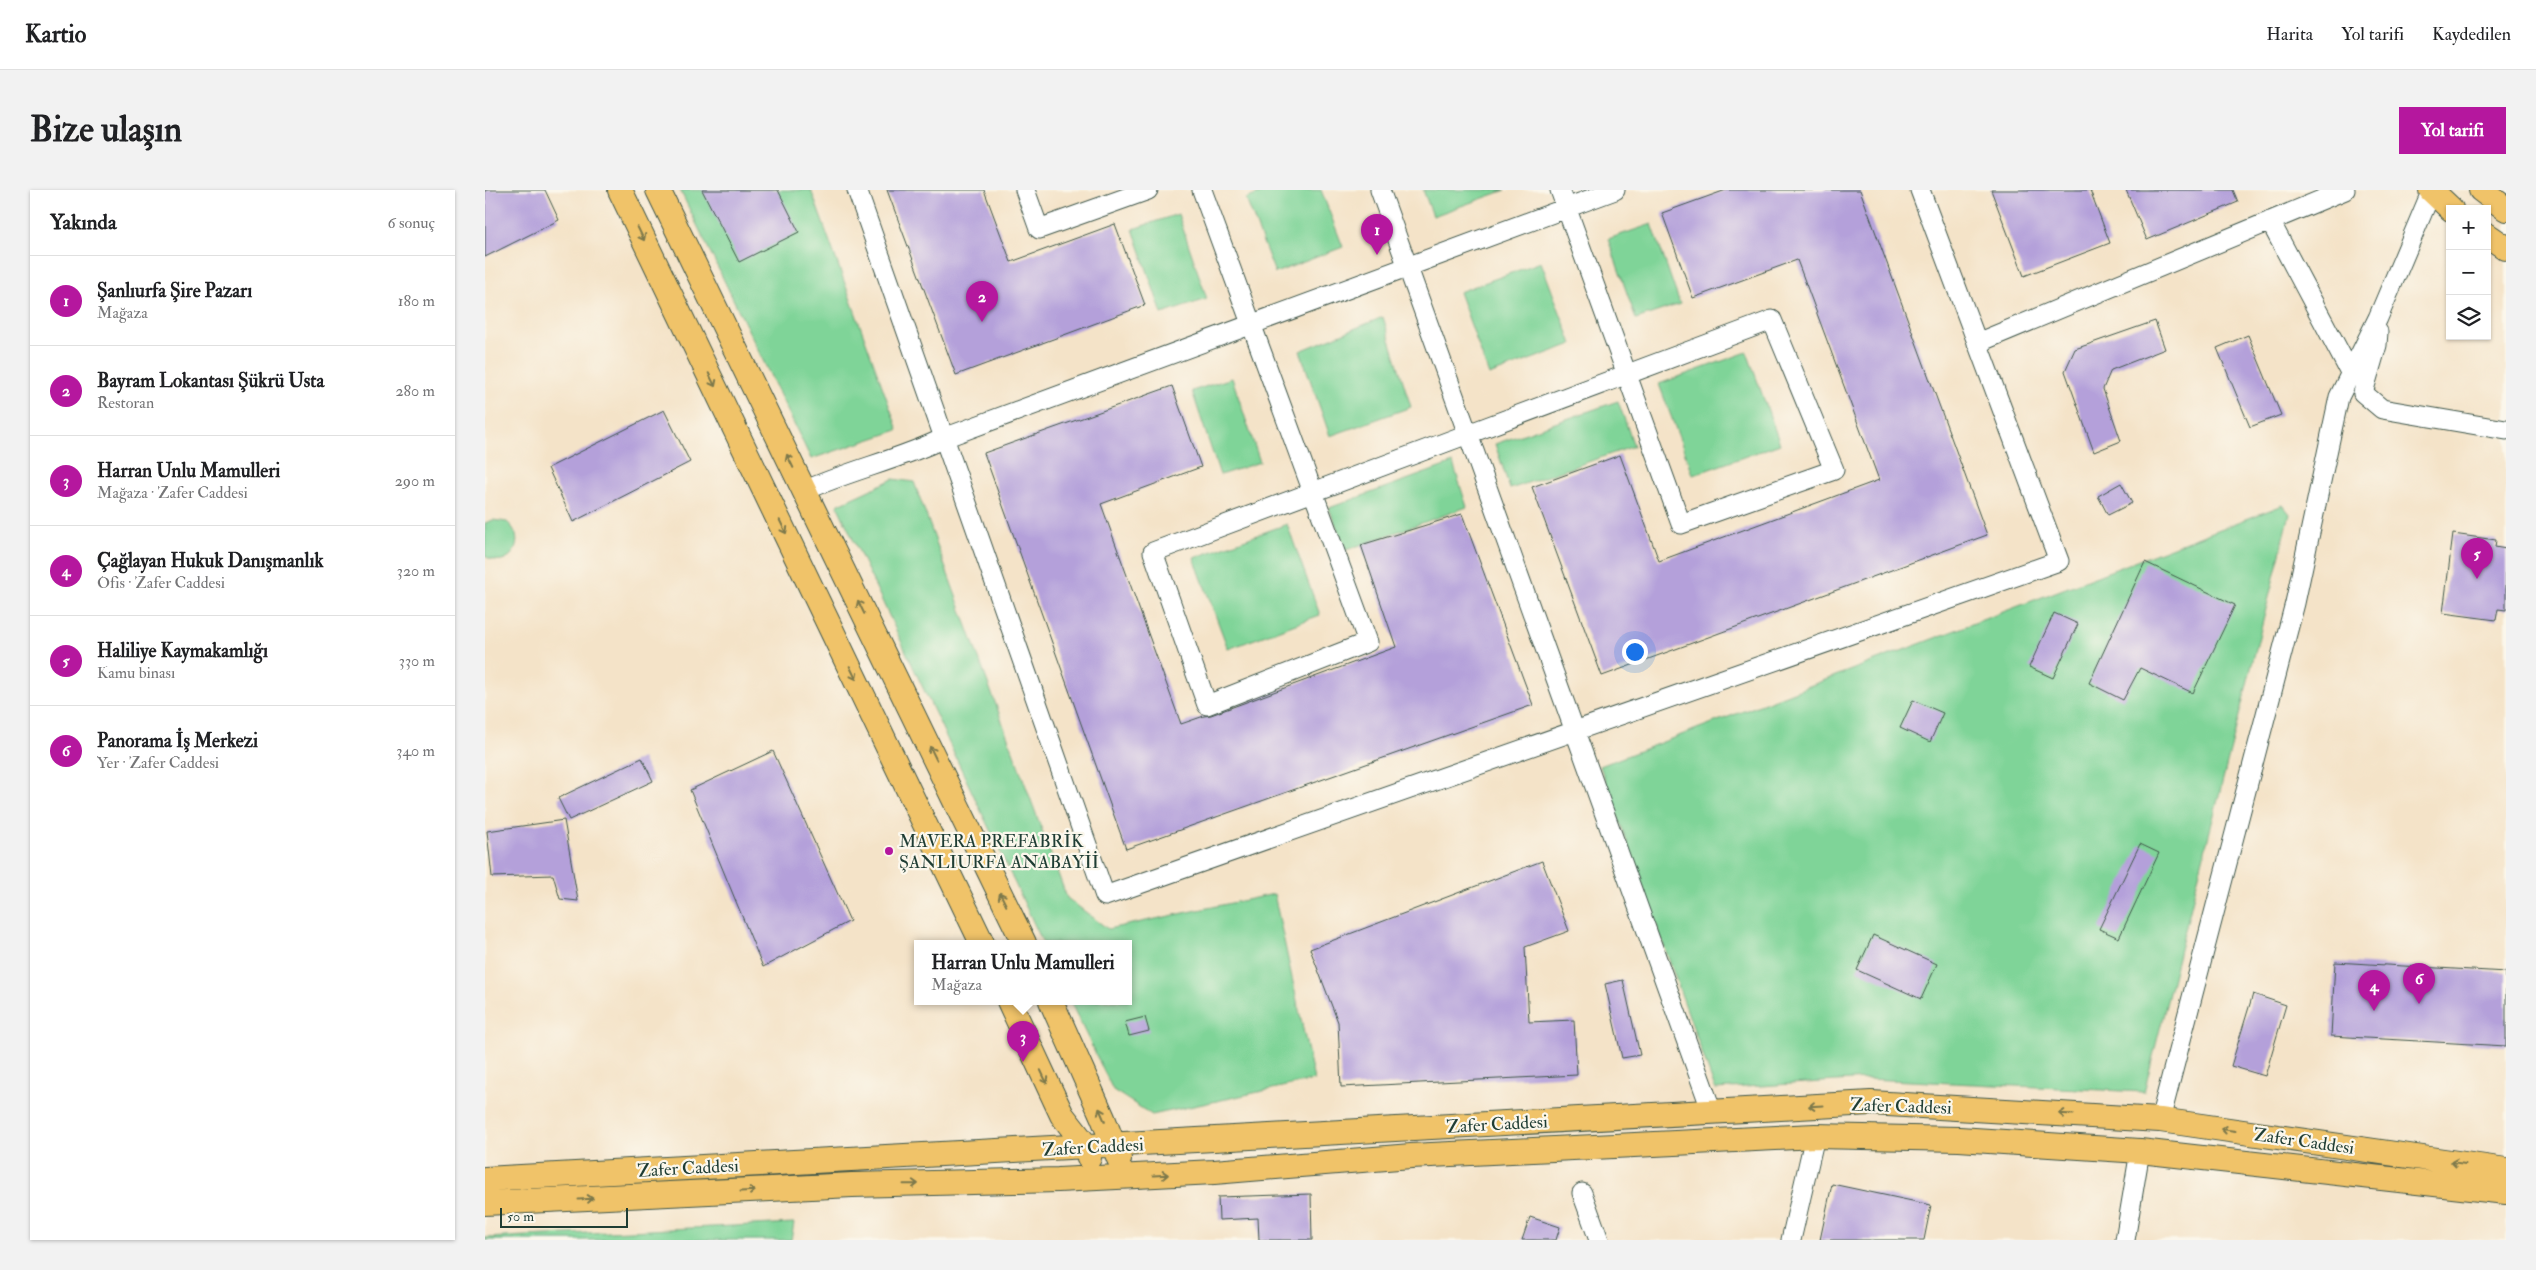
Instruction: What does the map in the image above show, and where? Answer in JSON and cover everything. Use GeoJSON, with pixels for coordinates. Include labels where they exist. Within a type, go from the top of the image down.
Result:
{"type":"FeatureCollection","features":[{"type":"Feature","properties":{"kind":"main road"},"geometry":{"type":"LineString","coordinates":[[620,190],[981,940]]}},
{"type":"Feature","properties":{"kind":"main road"},"geometry":{"type":"LineString","coordinates":[[658,190],[1023,940]]}},
{"type":"Feature","properties":{"kind":"main road"},"geometry":{"type":"LineString","coordinates":[[2432,190],[2447,205]]}},
{"type":"Feature","properties":{"kind":"main road"},"geometry":{"type":"LineString","coordinates":[[2481,190],[2506,209]]}},
{"type":"Feature","properties":{"kind":"main road"},"geometry":{"type":"LineString","coordinates":[[2491,238],[2506,248]]}},
{"type":"Feature","properties":{"kind":"main road"},"geometry":{"type":"LineString","coordinates":[[1011,1005],[1062,1115],[1087,1147],[1092,1178]]}},
{"type":"Feature","properties":{"kind":"main road"},"geometry":{"type":"LineString","coordinates":[[1053,1005],[1126,1177]]}},
{"type":"Feature","properties":{"kind":"main road","name":"Zafer Caddesi"},"geometry":{"type":"LineString","coordinates":[[485,1179],[1871,1103],[2160,1120],[2506,1170]]}},
{"type":"Feature","properties":{"kind":"main road","name":"Zafer Caddesi"},"geometry":{"type":"LineString","coordinates":[[485,1203],[852,1185],[1126,1177],[1411,1156],[1815,1136],[1959,1139],[2141,1151],[2506,1192]]}},
{"type":"Feature","properties":{"kind":"street"},"geometry":{"type":"LineString","coordinates":[[857,190],[1105,896],[2059,561],[1920,190]]}},
{"type":"Feature","properties":{"kind":"street"},"geometry":{"type":"LineString","coordinates":[[1025,190],[1039,229],[1148,190]]}},
{"type":"Feature","properties":{"kind":"street"},"geometry":{"type":"LineString","coordinates":[[1202,190],[1251,325],[1313,492],[1368,642],[1207,705],[1153,552],[1313,492],[1468,434],[1627,374],[1772,320],[1834,470],[1681,524],[1627,374],[1567,208],[1560,190]]}},
{"type":"Feature","properties":{"kind":"street"},"geometry":{"type":"LineString","coordinates":[[1380,190],[1712,1112]]}},
{"type":"Feature","properties":{"kind":"street"},"geometry":{"type":"LineString","coordinates":[[804,491],[834,477],[922,449],[944,438],[1615,190]]}},
{"type":"Feature","properties":{"kind":"street"},"geometry":{"type":"LineString","coordinates":[[1977,343],[2345,190]]}},
{"type":"Feature","properties":{"kind":"street"},"geometry":{"type":"LineString","coordinates":[[2160,1120],[2295,603],[2339,397],[2378,318],[2432,190]]}},
{"type":"Feature","properties":{"kind":"street"},"geometry":{"type":"LineString","coordinates":[[2270,221],[2351,374]]}},
{"type":"Feature","properties":{"kind":"street"},"geometry":{"type":"LineString","coordinates":[[2378,318],[2377,345],[2363,393],[2382,409],[2506,430]]}},
{"type":"Feature","properties":{"kind":"street"},"geometry":{"type":"LineString","coordinates":[[1791,1240],[1815,1136]]}},
{"type":"Feature","properties":{"kind":"street"},"geometry":{"type":"LineString","coordinates":[[2125,1240],[2141,1151]]}},
{"type":"Feature","properties":{"kind":"street"},"geometry":{"type":"LineString","coordinates":[[1582,1193],[1599,1240]]}},
{"type":"Feature","properties":{"kind":"green space"},"geometry":{"type":"Polygon","coordinates":[[[680,190],[811,190],[898,430],[811,459],[680,190]]]}},
{"type":"Feature","properties":{"kind":"green space"},"geometry":{"type":"Polygon","coordinates":[[[1268,190],[1321,190],[1343,247],[1275,273],[1246,199],[1268,190]]]}},
{"type":"Feature","properties":{"kind":"green space"},"geometry":{"type":"Polygon","coordinates":[[[1423,190],[1506,190],[1433,216],[1423,190]]]}},
{"type":"Feature","properties":{"kind":"green space"},"geometry":{"type":"Polygon","coordinates":[[[1178,214],[1207,299],[1162,314],[1133,229],[1178,214]]]}},
{"type":"Feature","properties":{"kind":"green space"},"geometry":{"type":"Polygon","coordinates":[[[1652,224],[1680,304],[1636,319],[1608,239],[1652,224]]]}},
{"type":"Feature","properties":{"kind":"green space"},"geometry":{"type":"Polygon","coordinates":[[[1541,262],[1572,344],[1489,375],[1459,292],[1541,262]]]}},
{"type":"Feature","properties":{"kind":"green space"},"geometry":{"type":"Polygon","coordinates":[[[1383,317],[1411,407],[1330,436],[1300,351],[1383,317]]]}},
{"type":"Feature","properties":{"kind":"green space"},"geometry":{"type":"Polygon","coordinates":[[[1747,352],[1780,444],[1693,475],[1659,384],[1747,352]]]}},
{"type":"Feature","properties":{"kind":"green space"},"geometry":{"type":"Polygon","coordinates":[[[1232,378],[1260,462],[1220,475],[1192,391],[1232,378]]]}},
{"type":"Feature","properties":{"kind":"green space"},"geometry":{"type":"Polygon","coordinates":[[[1618,401],[1634,446],[1510,489],[1495,444],[1618,401]]]}},
{"type":"Feature","properties":{"kind":"green space"},"geometry":{"type":"Polygon","coordinates":[[[1453,463],[1467,507],[1346,550],[1329,508],[1453,463]]]}},
{"type":"Feature","properties":{"kind":"green space"},"geometry":{"type":"Polygon","coordinates":[[[893,479],[914,482],[1067,898],[1108,929],[1274,894],[1314,1080],[1152,1115],[1113,1090],[1072,1005],[1132,1005],[1132,940],[1042,940],[837,505],[893,479]]]}},
{"type":"Feature","properties":{"kind":"green space"},"geometry":{"type":"Polygon","coordinates":[[[2283,505],[2290,514],[2144,1092],[1867,1079],[1715,1089],[1600,766],[2283,505]]]}},
{"type":"Feature","properties":{"kind":"green space"},"geometry":{"type":"Polygon","coordinates":[[[493,520],[507,522],[514,530],[517,538],[513,552],[501,560],[493,560],[485,556],[485,523],[493,520]]]}},
{"type":"Feature","properties":{"kind":"green space"},"geometry":{"type":"Polygon","coordinates":[[[1287,524],[1320,615],[1228,649],[1194,558],[1287,524]]]}},
{"type":"Feature","properties":{"kind":"green space"},"geometry":{"type":"Polygon","coordinates":[[[794,1223],[791,1240],[485,1240],[485,1238],[794,1223]]]}},
{"type":"Feature","properties":{"kind":"building"},"geometry":{"type":"Polygon","coordinates":[[[485,190],[545,190],[559,220],[485,257],[485,190]]]}},
{"type":"Feature","properties":{"kind":"building"},"geometry":{"type":"Polygon","coordinates":[[[702,190],[778,190],[799,232],[739,262],[702,190]]]}},
{"type":"Feature","properties":{"kind":"building"},"geometry":{"type":"Polygon","coordinates":[[[887,190],[984,190],[1011,262],[1115,224],[1145,305],[956,375],[887,190]]]}},
{"type":"Feature","properties":{"kind":"building"},"geometry":{"type":"Polygon","coordinates":[[[1726,190],[1860,190],[1987,535],[1602,676],[1532,487],[1620,455],[1659,561],[1879,480],[1797,260],[1693,298],[1662,213],[1726,190]]]}},
{"type":"Feature","properties":{"kind":"building"},"geometry":{"type":"Polygon","coordinates":[[[1991,190],[2090,190],[2110,243],[2024,276],[1991,190]]]}},
{"type":"Feature","properties":{"kind":"building"},"geometry":{"type":"Polygon","coordinates":[[[2126,190],[2233,190],[2238,202],[2147,240],[2126,190]]]}},
{"type":"Feature","properties":{"kind":"building"},"geometry":{"type":"Polygon","coordinates":[[[2155,321],[2165,349],[2111,370],[2103,389],[2121,441],[2094,452],[2065,371],[2075,349],[2155,321]]]}},
{"type":"Feature","properties":{"kind":"building"},"geometry":{"type":"Polygon","coordinates":[[[2248,335],[2281,415],[2250,427],[2217,348],[2248,335]]]}},
{"type":"Feature","properties":{"kind":"building"},"geometry":{"type":"Polygon","coordinates":[[[1172,386],[1201,467],[1101,504],[1181,724],[1211,715],[1396,647],[1361,545],[1462,514],[1533,705],[1126,849],[984,453],[1172,386]]]}},
{"type":"Feature","properties":{"kind":"building"},"geometry":{"type":"Polygon","coordinates":[[[664,410],[690,462],[573,522],[548,468],[664,410]]]}},
{"type":"Feature","properties":{"kind":"building"},"geometry":{"type":"Polygon","coordinates":[[[2121,483],[2132,503],[2108,515],[2098,496],[2121,483]]]}},
{"type":"Feature","properties":{"kind":"building"},"geometry":{"type":"Polygon","coordinates":[[[2453,534],[2496,540],[2495,547],[2506,549],[2506,610],[2498,609],[2496,620],[2443,613],[2453,534]]]}},
{"type":"Feature","properties":{"kind":"building"},"geometry":{"type":"Polygon","coordinates":[[[2145,562],[2235,605],[2193,693],[2140,668],[2123,700],[2089,683],[2145,562]]]}},
{"type":"Feature","properties":{"kind":"building"},"geometry":{"type":"Polygon","coordinates":[[[2054,613],[2078,624],[2053,678],[2029,667],[2054,613]]]}},
{"type":"Feature","properties":{"kind":"building"},"geometry":{"type":"Polygon","coordinates":[[[1913,700],[1943,713],[1930,742],[1900,728],[1913,700]]]}},
{"type":"Feature","properties":{"kind":"building"},"geometry":{"type":"Polygon","coordinates":[[[773,751],[850,921],[763,967],[690,790],[773,751]]]}},
{"type":"Feature","properties":{"kind":"building"},"geometry":{"type":"Polygon","coordinates":[[[642,758],[653,781],[569,820],[558,798],[642,758]]]}},
{"type":"Feature","properties":{"kind":"building"},"geometry":{"type":"Polygon","coordinates":[[[564,820],[578,901],[560,899],[553,875],[492,877],[487,831],[564,820]]]}},
{"type":"Feature","properties":{"kind":"building"},"geometry":{"type":"Polygon","coordinates":[[[2140,844],[2159,853],[2119,938],[2099,929],[2140,844]]]}},
{"type":"Feature","properties":{"kind":"building"},"geometry":{"type":"Polygon","coordinates":[[[1542,861],[1569,931],[1525,947],[1529,1022],[1574,1020],[1577,1075],[1341,1087],[1338,1022],[1310,949],[1542,861]]]}},
{"type":"Feature","properties":{"kind":"building"},"geometry":{"type":"Polygon","coordinates":[[[1873,935],[1937,964],[1921,999],[1857,970],[1873,935]]]}},
{"type":"Feature","properties":{"kind":"building"},"geometry":{"type":"Polygon","coordinates":[[[2335,962],[2506,972],[2506,1046],[2331,1036],[2335,962]]]}},
{"type":"Feature","properties":{"kind":"building"},"geometry":{"type":"Polygon","coordinates":[[[1623,980],[1640,1055],[1622,1058],[1605,984],[1623,980]]]}},
{"type":"Feature","properties":{"kind":"building"},"geometry":{"type":"Polygon","coordinates":[[[2253,994],[2286,1005],[2265,1076],[2231,1066],[2253,994]]]}},
{"type":"Feature","properties":{"kind":"building"},"geometry":{"type":"Polygon","coordinates":[[[1145,1017],[1149,1031],[1129,1036],[1125,1022],[1145,1017]]]}},
{"type":"Feature","properties":{"kind":"building"},"geometry":{"type":"Polygon","coordinates":[[[1832,1184],[1931,1205],[1924,1240],[1820,1240],[1832,1184]]]}},
{"type":"Feature","properties":{"kind":"building"},"geometry":{"type":"Polygon","coordinates":[[[1311,1194],[1312,1240],[1259,1240],[1258,1218],[1219,1220],[1218,1197],[1311,1194]]]}},
{"type":"Feature","properties":{"kind":"building"},"geometry":{"type":"Polygon","coordinates":[[[1530,1217],[1560,1227],[1556,1240],[1522,1240],[1530,1217]]]}},
{"type":"Feature","properties":{"kind":"place","name":"Şanlıurfa Şire Pazarı"},"geometry":{"type":"Point","coordinates":[1377,255]}},
{"type":"Feature","properties":{"kind":"place","name":"Bayram Lokantası Şükrü Usta"},"geometry":{"type":"Point","coordinates":[982,322]}},
{"type":"Feature","properties":{"kind":"place","name":"Haliliye Kaymakamlığı"},"geometry":{"type":"Point","coordinates":[2477,579]}},
{"type":"Feature","properties":{"kind":"place","name":"MAVERA PREFABRİK ŞANLIURFA ANABAYİİ"},"geometry":{"type":"Point","coordinates":[889,851]}},
{"type":"Feature","properties":{"kind":"place","name":"Panorama İş Merkezi"},"geometry":{"type":"Point","coordinates":[2419,1004]}},
{"type":"Feature","properties":{"kind":"place","name":"Çağlayan Hukuk Danışmanlık"},"geometry":{"type":"Point","coordinates":[2374,1011]}},
{"type":"Feature","properties":{"kind":"place","name":"Harran Unlu Mamulleri"},"geometry":{"type":"Point","coordinates":[1023,1062]}}]}
